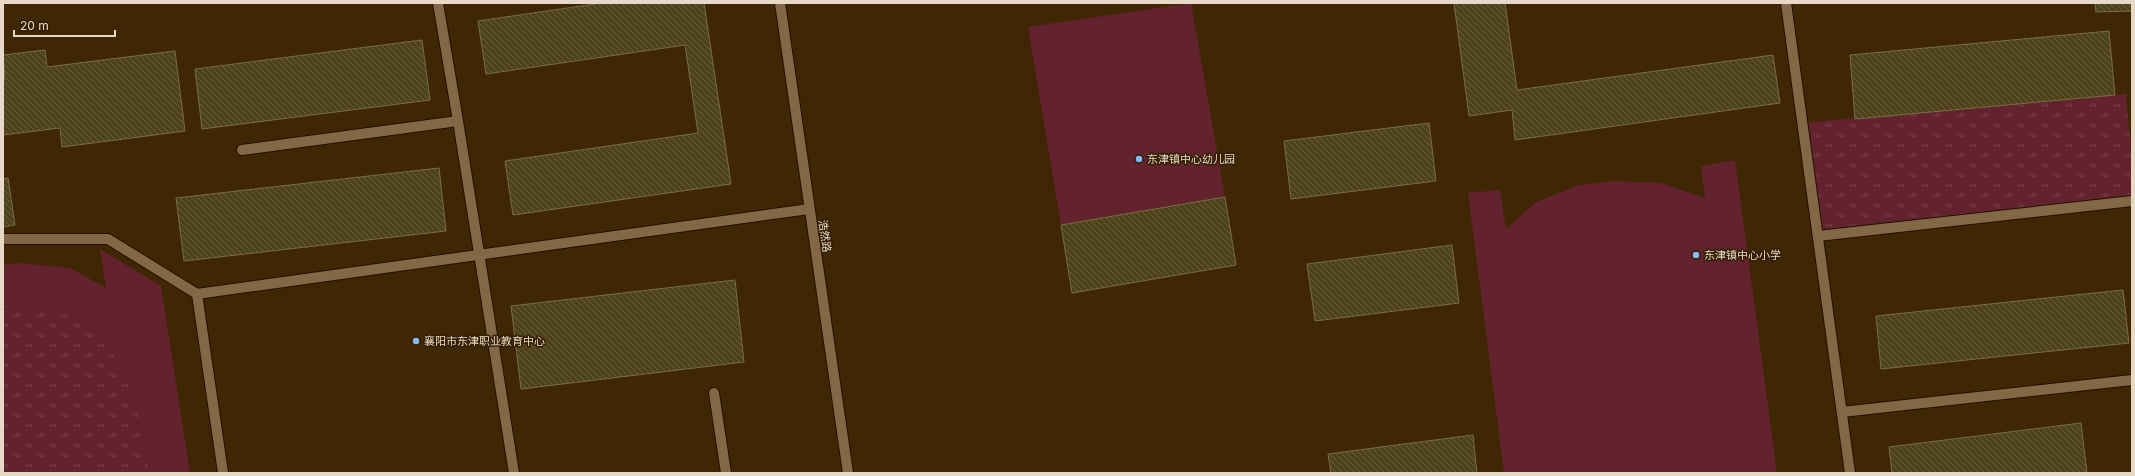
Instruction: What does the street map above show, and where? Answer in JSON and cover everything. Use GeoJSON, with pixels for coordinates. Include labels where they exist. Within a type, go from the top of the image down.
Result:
{"type":"FeatureCollection","features":[{"type":"Feature","properties":{"kind":"street"},"geometry":{"type":"LineString","coordinates":[[438,3],[480,255],[514,473]]}},
{"type":"Feature","properties":{"kind":"street","name":"浩然路"},"geometry":{"type":"LineString","coordinates":[[780,3],[848,473]]}},
{"type":"Feature","properties":{"kind":"street"},"geometry":{"type":"LineString","coordinates":[[1786,3],[1850,473]]}},
{"type":"Feature","properties":{"kind":"street"},"geometry":{"type":"LineString","coordinates":[[242,150],[458,121]]}},
{"type":"Feature","properties":{"kind":"street"},"geometry":{"type":"LineString","coordinates":[[1818,236],[2132,201]]}},
{"type":"Feature","properties":{"kind":"street"},"geometry":{"type":"LineString","coordinates":[[3,239],[108,239],[196,294],[809,209]]}},
{"type":"Feature","properties":{"kind":"street"},"geometry":{"type":"LineString","coordinates":[[196,294],[223,473]]}},
{"type":"Feature","properties":{"kind":"street"},"geometry":{"type":"LineString","coordinates":[[1842,412],[2132,380]]}},
{"type":"Feature","properties":{"kind":"street"},"geometry":{"type":"LineString","coordinates":[[714,393],[726,473]]}},
{"type":"Feature","properties":{"kind":"green space"},"geometry":{"type":"Polygon","coordinates":[[[1191,3],[1225,197],[1061,225],[1028,27],[1191,3]]]}},
{"type":"Feature","properties":{"kind":"green space"},"geometry":{"type":"Polygon","coordinates":[[[2126,94],[2132,164],[2132,201],[1818,236],[1802,123],[2126,94]]]}},
{"type":"Feature","properties":{"kind":"green space"},"geometry":{"type":"Polygon","coordinates":[[[1735,160],[1777,473],[1504,473],[1468,193],[1500,190],[1506,229],[1536,202],[1579,185],[1615,181],[1660,183],[1705,198],[1701,166],[1735,160]]]}},
{"type":"Feature","properties":{"kind":"green space"},"geometry":{"type":"Polygon","coordinates":[[[100,249],[161,286],[190,473],[149,473],[137,401],[119,361],[93,329],[56,308],[10,305],[3,306],[3,265],[20,263],[70,268],[106,288],[100,249]]]}},
{"type":"Feature","properties":{"kind":"green space"},"geometry":{"type":"Polygon","coordinates":[[[10,305],[56,308],[93,329],[119,361],[137,401],[149,473],[3,473],[3,306],[10,305]]]}},
{"type":"Feature","properties":{"kind":"building"},"geometry":{"type":"Polygon","coordinates":[[[602,3],[704,3],[731,184],[513,215],[505,161],[698,133],[685,45],[486,74],[478,21],[602,3]]]}},
{"type":"Feature","properties":{"kind":"building"},"geometry":{"type":"Polygon","coordinates":[[[1454,3],[1505,3],[1517,90],[1773,55],[1780,103],[1515,140],[1512,110],[1469,116],[1454,3]]]}},
{"type":"Feature","properties":{"kind":"building"},"geometry":{"type":"Polygon","coordinates":[[[2095,3],[2132,3],[2132,11],[2096,12],[2095,3]]]}},
{"type":"Feature","properties":{"kind":"building"},"geometry":{"type":"Polygon","coordinates":[[[2109,31],[2115,95],[1855,119],[1850,55],[2109,31]]]}},
{"type":"Feature","properties":{"kind":"building"},"geometry":{"type":"Polygon","coordinates":[[[422,40],[430,100],[202,129],[195,69],[422,40]]]}},
{"type":"Feature","properties":{"kind":"building"},"geometry":{"type":"Polygon","coordinates":[[[45,50],[47,67],[175,51],[185,131],[62,147],[60,128],[3,135],[3,80],[5,80],[3,55],[45,50]]]}},
{"type":"Feature","properties":{"kind":"building"},"geometry":{"type":"Polygon","coordinates":[[[1429,123],[1436,181],[1291,199],[1284,141],[1429,123]]]}},
{"type":"Feature","properties":{"kind":"building"},"geometry":{"type":"Polygon","coordinates":[[[439,168],[446,231],[184,261],[176,198],[439,168]]]}},
{"type":"Feature","properties":{"kind":"building"},"geometry":{"type":"Polygon","coordinates":[[[8,178],[15,225],[3,227],[3,179],[8,178]]]}},
{"type":"Feature","properties":{"kind":"building"},"geometry":{"type":"Polygon","coordinates":[[[1225,197],[1236,265],[1072,293],[1061,225],[1225,197]]]}},
{"type":"Feature","properties":{"kind":"building"},"geometry":{"type":"Polygon","coordinates":[[[1452,245],[1459,303],[1315,321],[1307,264],[1452,245]]]}},
{"type":"Feature","properties":{"kind":"building"},"geometry":{"type":"Polygon","coordinates":[[[735,280],[744,362],[521,389],[511,306],[735,280]]]}},
{"type":"Feature","properties":{"kind":"building"},"geometry":{"type":"Polygon","coordinates":[[[2123,290],[2129,343],[1881,369],[1876,316],[2123,290]]]}},
{"type":"Feature","properties":{"kind":"building"},"geometry":{"type":"Polygon","coordinates":[[[2081,423],[2087,473],[1892,473],[1889,447],[2081,423]]]}},
{"type":"Feature","properties":{"kind":"building"},"geometry":{"type":"Polygon","coordinates":[[[1473,435],[1477,473],[1331,473],[1328,454],[1473,435]]]}},
{"type":"Feature","properties":{"kind":"place","name":"东津镇中心幼儿园"},"geometry":{"type":"Point","coordinates":[1139,159]}},
{"type":"Feature","properties":{"kind":"place","name":"东津镇中心小学"},"geometry":{"type":"Point","coordinates":[1696,255]}},
{"type":"Feature","properties":{"kind":"place","name":"襄阳市东津职业教育中心"},"geometry":{"type":"Point","coordinates":[416,341]}}]}
